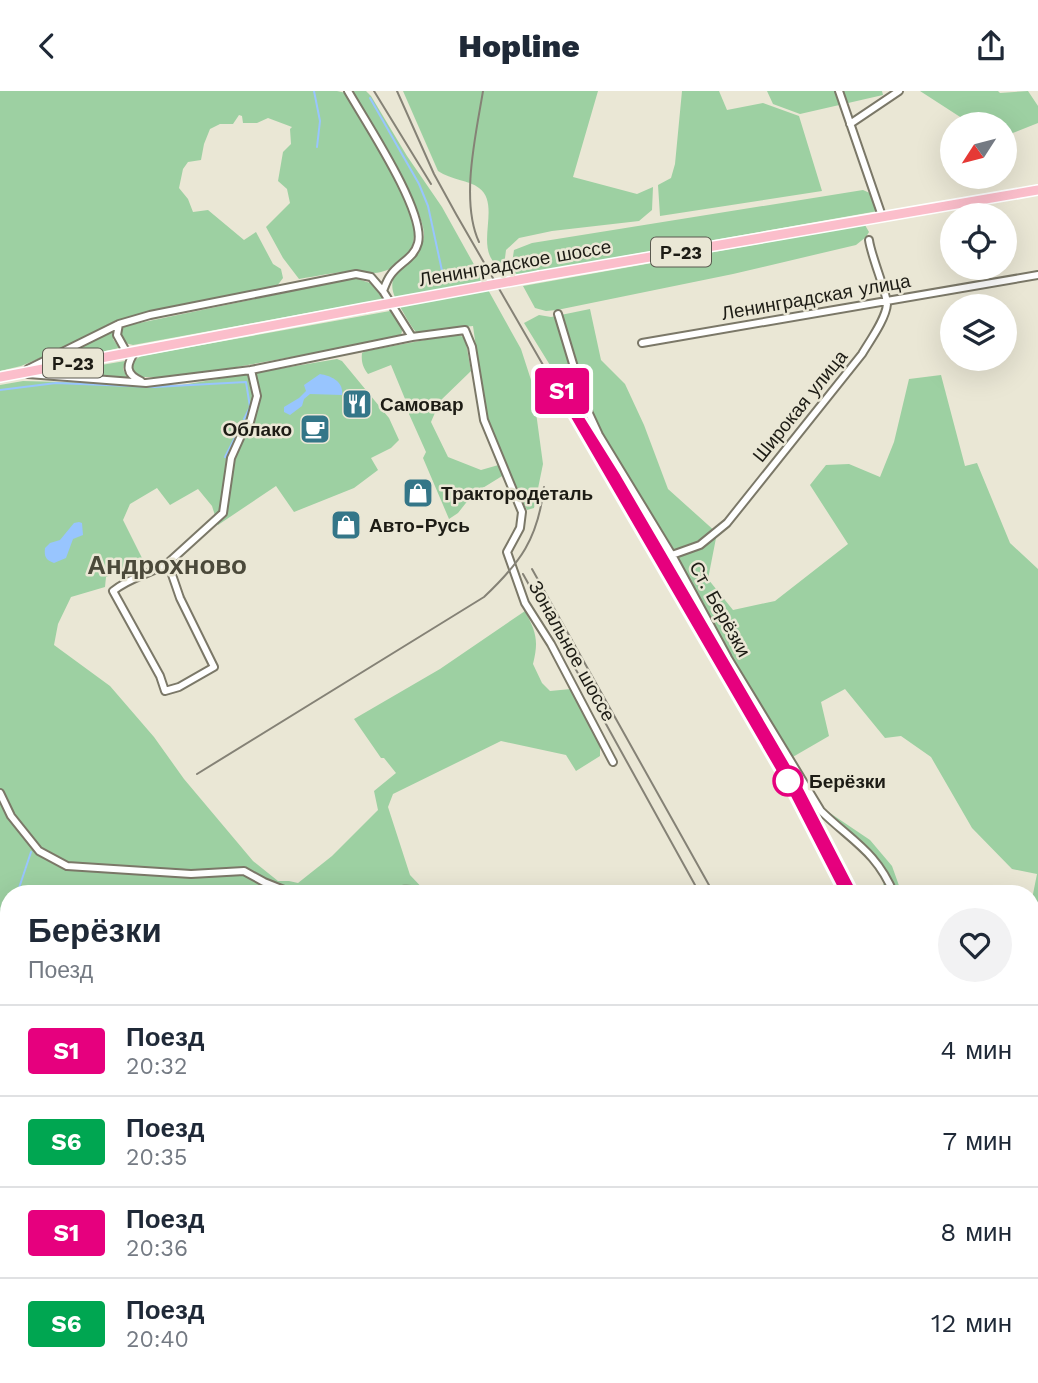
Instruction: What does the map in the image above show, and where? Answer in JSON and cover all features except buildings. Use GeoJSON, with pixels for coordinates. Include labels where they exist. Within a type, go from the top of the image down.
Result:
{"type":"FeatureCollection","features":[{"type":"Feature","properties":{"kind":"highway","name":"Ленинградское шоссе"},"geometry":{"type":"LineString","coordinates":[[0,377],[540,276],[1038,190]]}},
{"type":"Feature","properties":{"kind":"street"},"geometry":{"type":"LineString","coordinates":[[348,91],[406,194],[420,236],[414,254],[390,276],[383,291]]}},
{"type":"Feature","properties":{"kind":"street"},"geometry":{"type":"LineString","coordinates":[[839,91],[882,216]]}},
{"type":"Feature","properties":{"kind":"street"},"geometry":{"type":"LineString","coordinates":[[850,124],[899,91]]}},
{"type":"Feature","properties":{"kind":"street"},"geometry":{"type":"LineString","coordinates":[[869,240],[886,302]]}},
{"type":"Feature","properties":{"kind":"street"},"geometry":{"type":"LineString","coordinates":[[356,274],[371,277],[412,337],[251,370],[146,383],[19,374],[119,324],[150,315],[356,274]]}},
{"type":"Feature","properties":{"kind":"street","name":"Ленинградская улица"},"geometry":{"type":"LineString","coordinates":[[642,343],[1038,275]]}},
{"type":"Feature","properties":{"kind":"street","name":"Широкая улица"},"geometry":{"type":"LineString","coordinates":[[672,555],[699,545],[727,523],[862,354],[876,331],[886,302]]}},
{"type":"Feature","properties":{"kind":"street","name":"Ст. Берёзки"},"geometry":{"type":"LineString","coordinates":[[558,314],[588,413],[672,555],[702,613],[821,811],[874,857],[890,885]]}},
{"type":"Feature","properties":{"kind":"street"},"geometry":{"type":"LineString","coordinates":[[119,324],[117,335],[131,352],[129,372],[132,377],[146,383]]}},
{"type":"Feature","properties":{"kind":"street","name":"Зональное шоссе"},"geometry":{"type":"LineString","coordinates":[[412,337],[465,330],[470,336],[484,420],[522,512],[520,528],[507,552],[513,574],[524,603],[563,666],[613,762]]}},
{"type":"Feature","properties":{"kind":"street"},"geometry":{"type":"LineString","coordinates":[[167,563],[180,598],[214,667],[179,687],[165,691],[160,676],[113,591],[134,577],[167,563],[223,513],[231,458],[250,422],[257,396],[251,370]]}},
{"type":"Feature","properties":{"kind":"street"},"geometry":{"type":"LineString","coordinates":[[0,793],[11,816],[39,851],[67,866],[191,874],[244,871],[272,885]]}},
{"type":"Feature","properties":{"kind":"green space"},"geometry":{"type":"Polygon","coordinates":[[[0,91],[346,93],[407,201],[413,223],[413,244],[403,261],[381,272],[357,271],[299,279],[283,258],[266,227],[290,203],[287,189],[278,181],[283,152],[291,144],[292,127],[268,118],[257,123],[243,123],[242,116],[239,115],[233,124],[220,124],[210,129],[201,160],[188,162],[183,169],[179,188],[188,199],[193,212],[208,210],[244,240],[256,232],[273,264],[281,269],[283,278],[277,286],[177,305],[115,321],[50,354],[0,371],[0,91]]]}},
{"type":"Feature","properties":{"kind":"green space"},"geometry":{"type":"Polygon","coordinates":[[[353,91],[366,91],[371,96],[442,207],[521,349],[532,383],[543,464],[534,508],[527,510],[507,473],[473,494],[458,513],[449,519],[423,458],[426,452],[391,365],[368,374],[364,367],[362,353],[366,351],[457,334],[465,338],[471,371],[440,401],[431,422],[448,457],[481,470],[502,464],[486,419],[473,326],[416,332],[393,292],[396,274],[422,246],[422,222],[406,185],[353,91]]]}},
{"type":"Feature","properties":{"kind":"green space"},"geometry":{"type":"Polygon","coordinates":[[[403,91],[598,91],[573,177],[637,194],[653,187],[652,210],[639,221],[552,231],[519,238],[506,250],[504,266],[498,266],[488,249],[489,215],[485,195],[475,185],[438,171],[403,91]]]}},
{"type":"Feature","properties":{"kind":"green space"},"geometry":{"type":"Polygon","coordinates":[[[682,91],[719,91],[727,110],[763,103],[799,116],[822,191],[660,216],[658,185],[671,178],[675,164],[682,91]]]}},
{"type":"Feature","properties":{"kind":"green space"},"geometry":{"type":"Polygon","coordinates":[[[767,91],[882,91],[883,95],[800,114],[773,104],[767,91]]]}},
{"type":"Feature","properties":{"kind":"green space"},"geometry":{"type":"Polygon","coordinates":[[[920,91],[1028,91],[1038,106],[1038,123],[1017,131],[1017,112],[952,112],[920,91]]]}},
{"type":"Feature","properties":{"kind":"green space"},"geometry":{"type":"Polygon","coordinates":[[[863,190],[872,194],[878,211],[516,275],[512,263],[514,250],[532,243],[863,190]]]}},
{"type":"Feature","properties":{"kind":"green space"},"geometry":{"type":"Polygon","coordinates":[[[865,225],[869,232],[856,245],[733,274],[557,310],[535,308],[523,286],[865,225]]]}},
{"type":"Feature","properties":{"kind":"green space"},"geometry":{"type":"Polygon","coordinates":[[[355,278],[370,283],[384,299],[133,345],[125,343],[119,333],[125,326],[355,278]]]}},
{"type":"Feature","properties":{"kind":"green space"},"geometry":{"type":"Polygon","coordinates":[[[590,309],[601,360],[625,384],[668,489],[717,533],[708,579],[733,610],[775,601],[848,544],[810,485],[826,465],[849,464],[880,477],[894,442],[909,379],[941,375],[965,466],[977,463],[1010,543],[1038,569],[1038,885],[1035,885],[1037,874],[1012,869],[972,828],[931,757],[901,736],[885,738],[845,689],[821,702],[829,736],[791,758],[697,596],[673,548],[602,433],[589,406],[576,361],[553,370],[524,323],[539,315],[551,317],[590,309]]]}},
{"type":"Feature","properties":{"kind":"green space"},"geometry":{"type":"Polygon","coordinates":[[[390,311],[400,321],[402,328],[401,335],[392,339],[168,377],[141,377],[132,369],[133,361],[141,356],[390,311]]]}},
{"type":"Feature","properties":{"kind":"green space"},"geometry":{"type":"Polygon","coordinates":[[[114,329],[113,339],[119,348],[59,361],[59,358],[114,329]]]}},
{"type":"Feature","properties":{"kind":"green space"},"geometry":{"type":"Polygon","coordinates":[[[337,359],[342,361],[389,418],[399,440],[391,448],[371,458],[378,470],[354,488],[294,512],[276,486],[218,525],[212,506],[198,489],[170,505],[157,488],[130,504],[123,520],[144,562],[106,577],[105,587],[71,597],[58,624],[54,645],[110,686],[253,861],[278,881],[298,883],[332,856],[378,810],[374,791],[396,773],[384,758],[381,758],[354,719],[440,669],[525,611],[535,636],[533,664],[542,683],[550,691],[571,689],[600,741],[600,756],[576,771],[566,755],[501,741],[393,794],[388,807],[410,875],[419,885],[0,885],[0,385],[23,381],[182,385],[337,359]]]}},
{"type":"Feature","properties":{"kind":"green space"},"geometry":{"type":"Polygon","coordinates":[[[125,361],[123,369],[128,379],[54,373],[125,361]]]}},
{"type":"Feature","properties":{"kind":"green space"},"geometry":{"type":"Polygon","coordinates":[[[821,807],[870,840],[892,866],[899,885],[883,885],[889,876],[881,865],[821,807]]]}},
{"type":"Feature","properties":{"kind":"water"},"geometry":{"type":"Polygon","coordinates":[[[320,374],[336,380],[342,395],[310,394],[304,399],[302,406],[290,415],[284,412],[284,407],[306,391],[304,385],[320,374]]]}},
{"type":"Feature","properties":{"kind":"water"},"geometry":{"type":"Polygon","coordinates":[[[74,523],[82,523],[83,535],[73,539],[66,558],[54,563],[47,559],[45,548],[60,540],[74,523]]]}},
{"type":"Feature","properties":{"kind":"waterway"},"geometry":{"type":"LineString","coordinates":[[314,91],[320,121],[317,147]]}},
{"type":"Feature","properties":{"kind":"waterway"},"geometry":{"type":"LineString","coordinates":[[370,98],[419,184],[428,206],[444,280]]}},
{"type":"Feature","properties":{"kind":"waterway"},"geometry":{"type":"LineString","coordinates":[[0,390],[56,383],[154,387],[246,382],[250,407],[244,419]]}},
{"type":"Feature","properties":{"kind":"waterway"},"geometry":{"type":"LineString","coordinates":[[225,457],[242,424]]}},
{"type":"Feature","properties":{"kind":"waterway"},"geometry":{"type":"LineString","coordinates":[[20,885],[31,852]]}},
{"type":"Feature","properties":{"kind":"railway"},"geometry":{"type":"LineString","coordinates":[[374,91],[431,184]]}},
{"type":"Feature","properties":{"kind":"railway"},"geometry":{"type":"LineString","coordinates":[[397,91],[434,174],[456,214],[788,790],[838,885]]}},
{"type":"Feature","properties":{"kind":"railway"},"geometry":{"type":"LineString","coordinates":[[479,242],[473,226],[470,188],[483,91]]}},
{"type":"Feature","properties":{"kind":"railway"},"geometry":{"type":"LineString","coordinates":[[197,774],[484,597],[508,573],[525,549],[537,521],[544,487]]}},
{"type":"Feature","properties":{"kind":"railway"},"geometry":{"type":"LineString","coordinates":[[532,569],[709,885]]}},
{"type":"Feature","properties":{"kind":"railway"},"geometry":{"type":"LineString","coordinates":[[523,574],[695,885]]}},
{"type":"Feature","properties":{"kind":"train","name":"S1"},"geometry":{"type":"LineString","coordinates":[[843,885],[792,787],[561,390],[616,478],[796,786],[848,885]]}},
{"type":"Feature","properties":{"kind":"place","name":"Самовар"},"geometry":{"type":"Point","coordinates":[357,404]}},
{"type":"Feature","properties":{"kind":"place","name":"Облако"},"geometry":{"type":"Point","coordinates":[315,429]}},
{"type":"Feature","properties":{"kind":"place","name":"Трактородеталь"},"geometry":{"type":"Point","coordinates":[418,493]}},
{"type":"Feature","properties":{"kind":"place","name":"Авто-Русь"},"geometry":{"type":"Point","coordinates":[346,525]}},
{"type":"Feature","properties":{"kind":"place","name":"Берёзки"},"geometry":{"type":"Point","coordinates":[788,781]}},
{"type":"Feature","properties":{"kind":"district","name":"Андрохново"},"geometry":{"type":"Point","coordinates":[167,565]}}]}
